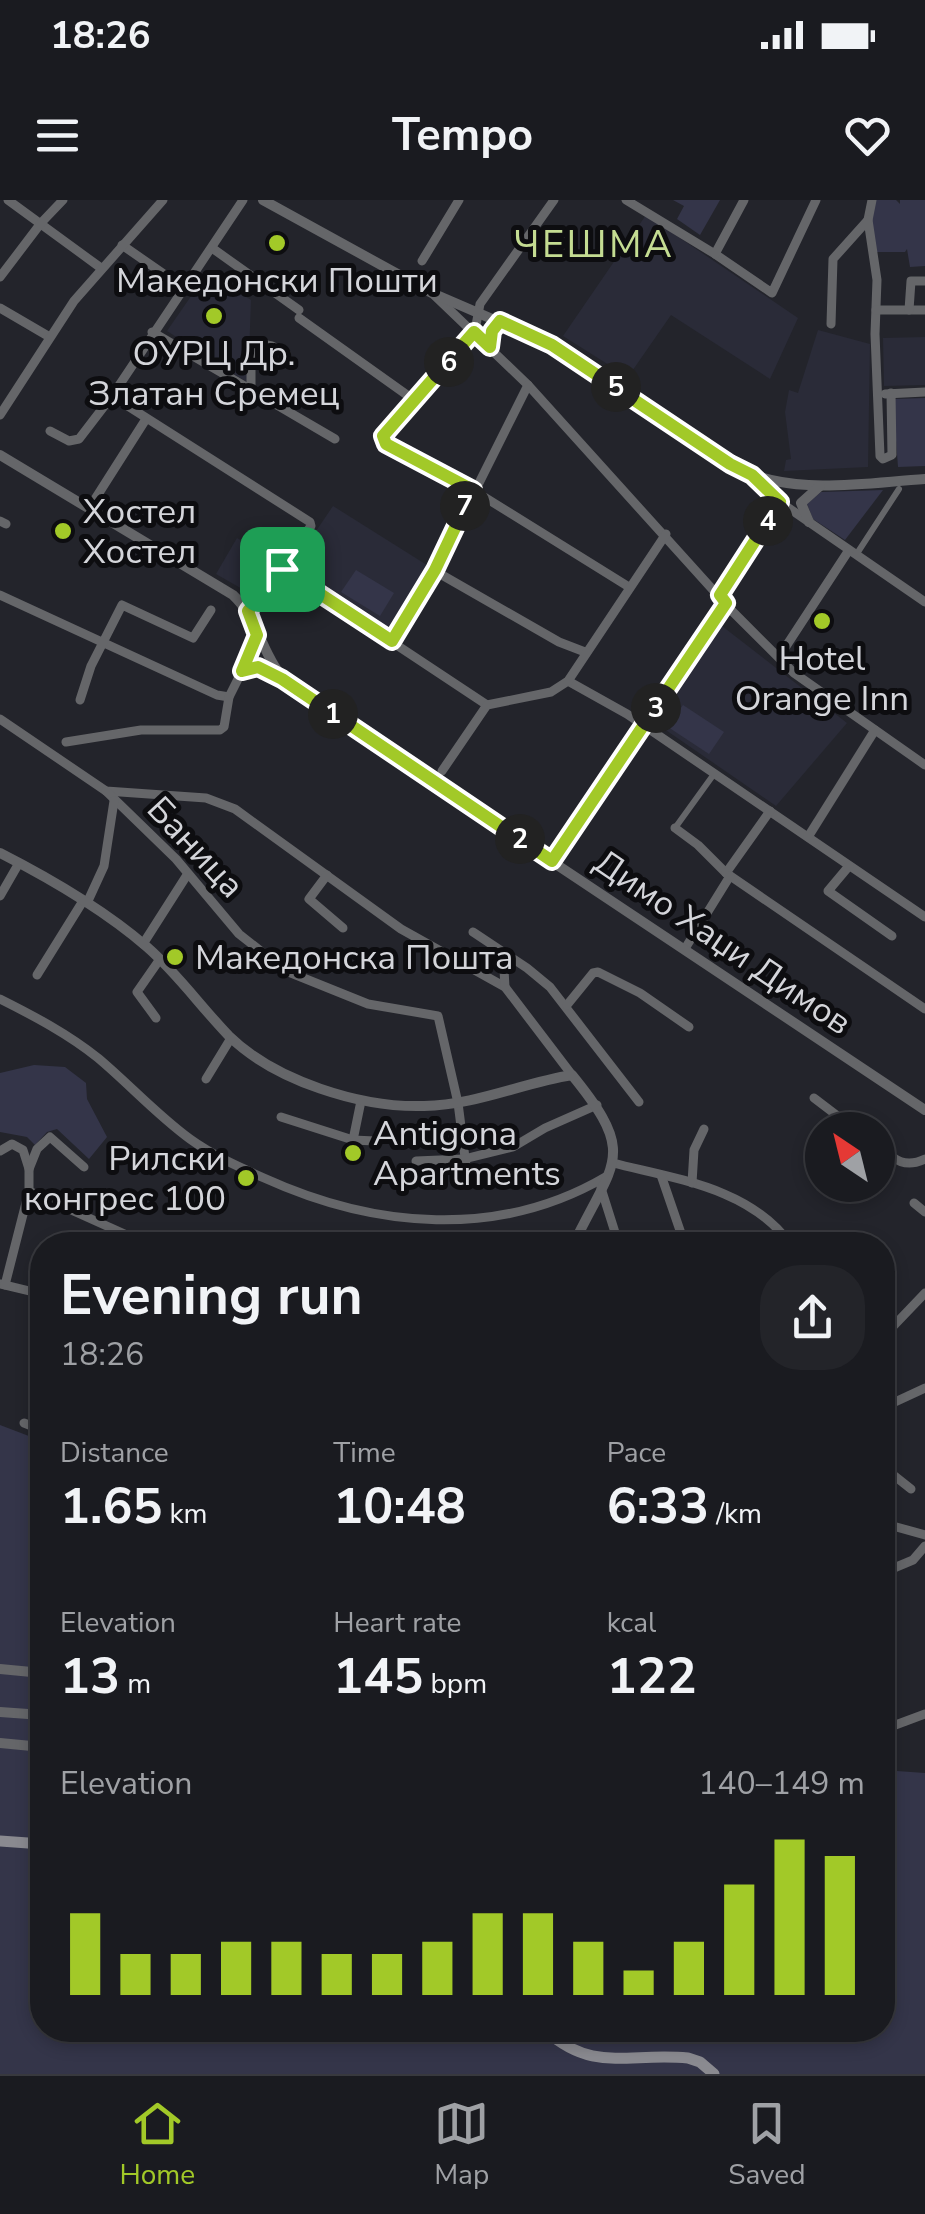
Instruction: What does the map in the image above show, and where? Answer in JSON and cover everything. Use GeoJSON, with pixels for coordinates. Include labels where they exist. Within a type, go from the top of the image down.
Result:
{"type":"FeatureCollection","features":[{"type":"Feature","properties":{"kind":"main road"},"geometry":{"type":"LineString","coordinates":[[0,1841],[30,1843]]}},
{"type":"Feature","properties":{"kind":"main road"},"geometry":{"type":"LineString","coordinates":[[557,2042],[586,2060],[688,2058],[714,2074]]}},
{"type":"Feature","properties":{"kind":"street"},"geometry":{"type":"LineString","coordinates":[[8,200],[101,268]]}},
{"type":"Feature","properties":{"kind":"street"},"geometry":{"type":"LineString","coordinates":[[0,278],[63,200]]}},
{"type":"Feature","properties":{"kind":"street"},"geometry":{"type":"LineString","coordinates":[[0,415],[48,336],[101,268],[163,200]]}},
{"type":"Feature","properties":{"kind":"street"},"geometry":{"type":"LineString","coordinates":[[50,431],[74,442],[112,396],[243,200]]}},
{"type":"Feature","properties":{"kind":"street"},"geometry":{"type":"LineString","coordinates":[[264,200],[432,293],[552,345],[752,475],[784,483],[821,485],[925,479]]}},
{"type":"Feature","properties":{"kind":"street"},"geometry":{"type":"LineString","coordinates":[[422,261],[459,200]]}},
{"type":"Feature","properties":{"kind":"street"},"geometry":{"type":"LineString","coordinates":[[478,335],[480,304],[554,200]]}},
{"type":"Feature","properties":{"kind":"street"},"geometry":{"type":"LineString","coordinates":[[626,200],[772,293],[816,200]]}},
{"type":"Feature","properties":{"kind":"street"},"geometry":{"type":"LineString","coordinates":[[715,254],[744,200]]}},
{"type":"Feature","properties":{"kind":"street"},"geometry":{"type":"LineString","coordinates":[[872,200],[868,220],[874,252],[880,456],[884,459],[892,455],[891,394]]}},
{"type":"Feature","properties":{"kind":"street"},"geometry":{"type":"LineString","coordinates":[[831,324],[833,259],[868,220]]}},
{"type":"Feature","properties":{"kind":"street"},"geometry":{"type":"LineString","coordinates":[[122,245],[184,288]]}},
{"type":"Feature","properties":{"kind":"street"},"geometry":{"type":"LineString","coordinates":[[212,248],[414,400]]}},
{"type":"Feature","properties":{"kind":"street"},"geometry":{"type":"LineString","coordinates":[[909,310],[911,281],[925,281]]}},
{"type":"Feature","properties":{"kind":"street"},"geometry":{"type":"LineString","coordinates":[[432,293],[528,385],[808,686],[925,764]]}},
{"type":"Feature","properties":{"kind":"street"},"geometry":{"type":"LineString","coordinates":[[0,308],[48,336]]}},
{"type":"Feature","properties":{"kind":"street"},"geometry":{"type":"LineString","coordinates":[[876,310],[925,310]]}},
{"type":"Feature","properties":{"kind":"street"},"geometry":{"type":"LineString","coordinates":[[490,347],[492,331],[500,321]]}},
{"type":"Feature","properties":{"kind":"street"},"geometry":{"type":"LineString","coordinates":[[152,332],[334,439]]}},
{"type":"Feature","properties":{"kind":"street"},"geometry":{"type":"LineString","coordinates":[[478,335],[383,436],[386,444],[473,490],[629,587]]}},
{"type":"Feature","properties":{"kind":"street"},"geometry":{"type":"LineString","coordinates":[[251,392],[251,342],[286,353]]}},
{"type":"Feature","properties":{"kind":"street"},"geometry":{"type":"LineString","coordinates":[[392,641],[435,570],[528,385]]}},
{"type":"Feature","properties":{"kind":"street"},"geometry":{"type":"LineString","coordinates":[[878,394],[925,392]]}},
{"type":"Feature","properties":{"kind":"street"},"geometry":{"type":"LineString","coordinates":[[112,396],[308,520],[310,530],[248,611]]}},
{"type":"Feature","properties":{"kind":"street"},"geometry":{"type":"LineString","coordinates":[[90,508],[146,420]]}},
{"type":"Feature","properties":{"kind":"street"},"geometry":{"type":"LineString","coordinates":[[0,455],[222,586],[248,611],[257,635],[286,682]]}},
{"type":"Feature","properties":{"kind":"street"},"geometry":{"type":"LineString","coordinates":[[752,475],[780,502],[925,602]]}},
{"type":"Feature","properties":{"kind":"street"},"geometry":{"type":"LineString","coordinates":[[809,522],[801,503],[821,485]]}},
{"type":"Feature","properties":{"kind":"street"},"geometry":{"type":"LineString","coordinates":[[779,658],[898,489]]}},
{"type":"Feature","properties":{"kind":"street"},"geometry":{"type":"LineString","coordinates":[[552,861],[644,726],[780,502]]}},
{"type":"Feature","properties":{"kind":"street"},"geometry":{"type":"LineString","coordinates":[[442,771],[487,705],[551,692],[568,681],[666,534]]}},
{"type":"Feature","properties":{"kind":"street"},"geometry":{"type":"LineString","coordinates":[[282,569],[487,705]]}},
{"type":"Feature","properties":{"kind":"street"},"geometry":{"type":"LineString","coordinates":[[435,570],[559,642],[585,652]]}},
{"type":"Feature","properties":{"kind":"street"},"geometry":{"type":"LineString","coordinates":[[0,595],[102,644],[229,697]]}},
{"type":"Feature","properties":{"kind":"street"},"geometry":{"type":"LineString","coordinates":[[80,700],[122,605],[192,638],[211,610]]}},
{"type":"Feature","properties":{"kind":"street"},"geometry":{"type":"LineString","coordinates":[[66,742],[141,730],[220,730],[224,727],[229,697],[257,635]]}},
{"type":"Feature","properties":{"kind":"street"},"geometry":{"type":"LineString","coordinates":[[242,671],[258,667],[286,682]]}},
{"type":"Feature","properties":{"kind":"street"},"geometry":{"type":"LineString","coordinates":[[568,681],[644,726],[925,917]]}},
{"type":"Feature","properties":{"kind":"street","name":"Димо Хаџи Димов"},"geometry":{"type":"LineString","coordinates":[[286,682],[925,1110]]}},
{"type":"Feature","properties":{"kind":"street"},"geometry":{"type":"LineString","coordinates":[[0,719],[106,791],[223,802],[401,929],[505,987],[598,1105],[614,1138],[613,1163],[580,1232]]}},
{"type":"Feature","properties":{"kind":"street"},"geometry":{"type":"LineString","coordinates":[[808,837],[875,730]]}},
{"type":"Feature","properties":{"kind":"street"},"geometry":{"type":"LineString","coordinates":[[714,774],[675,828],[728,874],[925,1009]]}},
{"type":"Feature","properties":{"kind":"street","name":"Баница"},"geometry":{"type":"LineString","coordinates":[[106,791],[159,841],[238,934],[286,971],[368,1004],[438,1016],[458,1103]]}},
{"type":"Feature","properties":{"kind":"street"},"geometry":{"type":"LineString","coordinates":[[37,975],[104,866],[114,801]]}},
{"type":"Feature","properties":{"kind":"street"},"geometry":{"type":"LineString","coordinates":[[686,947],[770,811]]}},
{"type":"Feature","properties":{"kind":"street"},"geometry":{"type":"LineString","coordinates":[[0,852],[85,902],[143,944],[232,1038],[301,1082],[361,1101],[412,1106],[458,1103],[572,1075]]}},
{"type":"Feature","properties":{"kind":"street"},"geometry":{"type":"LineString","coordinates":[[0,896],[19,863]]}},
{"type":"Feature","properties":{"kind":"street"},"geometry":{"type":"LineString","coordinates":[[849,866],[828,891],[892,936]]}},
{"type":"Feature","properties":{"kind":"street"},"geometry":{"type":"LineString","coordinates":[[328,875],[309,899],[343,928]]}},
{"type":"Feature","properties":{"kind":"street"},"geometry":{"type":"LineString","coordinates":[[143,944],[187,876]]}},
{"type":"Feature","properties":{"kind":"street"},"geometry":{"type":"LineString","coordinates":[[472,932],[539,976],[640,1102]]}},
{"type":"Feature","properties":{"kind":"street"},"geometry":{"type":"LineString","coordinates":[[503,952],[505,987]]}},
{"type":"Feature","properties":{"kind":"street"},"geometry":{"type":"LineString","coordinates":[[156,1018],[136,992],[160,958]]}},
{"type":"Feature","properties":{"kind":"street"},"geometry":{"type":"LineString","coordinates":[[566,1005],[593,972],[598,972],[640,993],[689,1027]]}},
{"type":"Feature","properties":{"kind":"street"},"geometry":{"type":"LineString","coordinates":[[0,999],[84,1048],[206,1149],[324,1203],[388,1217],[470,1219],[498,1216],[578,1194],[598,1193]]}},
{"type":"Feature","properties":{"kind":"street"},"geometry":{"type":"LineString","coordinates":[[206,1079],[232,1038]]}},
{"type":"Feature","properties":{"kind":"street"},"geometry":{"type":"LineString","coordinates":[[814,1098],[832,1112]]}},
{"type":"Feature","properties":{"kind":"street"},"geometry":{"type":"LineString","coordinates":[[354,1140],[361,1101]]}},
{"type":"Feature","properties":{"kind":"street"},"geometry":{"type":"LineString","coordinates":[[458,1103],[468,1182]]}},
{"type":"Feature","properties":{"kind":"street"},"geometry":{"type":"LineString","coordinates":[[416,1161],[464,1159],[513,1148],[545,1128],[598,1105]]}},
{"type":"Feature","properties":{"kind":"street"},"geometry":{"type":"LineString","coordinates":[[281,1118],[354,1140],[375,1142]]}},
{"type":"Feature","properties":{"kind":"street"},"geometry":{"type":"LineString","coordinates":[[692,1183],[694,1150],[704,1129]]}},
{"type":"Feature","properties":{"kind":"street"},"geometry":{"type":"LineString","coordinates":[[28,1168],[37,1150],[50,1137],[84,1167]]}},
{"type":"Feature","properties":{"kind":"street"},"geometry":{"type":"LineString","coordinates":[[0,1151],[12,1144],[20,1146],[28,1168],[29,1191],[2,1284],[30,1291]]}},
{"type":"Feature","properties":{"kind":"street"},"geometry":{"type":"LineString","coordinates":[[895,1159],[901,1164],[925,1160]]}},
{"type":"Feature","properties":{"kind":"street"},"geometry":{"type":"LineString","coordinates":[[613,1163],[692,1183],[757,1210],[781,1232]]}},
{"type":"Feature","properties":{"kind":"street"},"geometry":{"type":"LineString","coordinates":[[661,1175],[680,1232]]}},
{"type":"Feature","properties":{"kind":"street"},"geometry":{"type":"LineString","coordinates":[[578,1194],[608,1176]]}},
{"type":"Feature","properties":{"kind":"street"},"geometry":{"type":"LineString","coordinates":[[29,1191],[124,1232]]}},
{"type":"Feature","properties":{"kind":"street"},"geometry":{"type":"LineString","coordinates":[[598,1193],[614,1232]]}},
{"type":"Feature","properties":{"kind":"street"},"geometry":{"type":"LineString","coordinates":[[914,1203],[925,1212]]}},
{"type":"Feature","properties":{"kind":"street"},"geometry":{"type":"LineString","coordinates":[[895,1325],[925,1294]]}},
{"type":"Feature","properties":{"kind":"street"},"geometry":{"type":"LineString","coordinates":[[895,1402],[925,1388]]}},
{"type":"Feature","properties":{"kind":"street"},"geometry":{"type":"LineString","coordinates":[[24,1423],[30,1425]]}},
{"type":"Feature","properties":{"kind":"street"},"geometry":{"type":"LineString","coordinates":[[895,1476],[911,1489]]}},
{"type":"Feature","properties":{"kind":"street"},"geometry":{"type":"LineString","coordinates":[[895,1527],[925,1535]]}},
{"type":"Feature","properties":{"kind":"street"},"geometry":{"type":"LineString","coordinates":[[895,1568],[913,1560],[925,1546]]}},
{"type":"Feature","properties":{"kind":"street"},"geometry":{"type":"LineString","coordinates":[[0,1669],[30,1672]]}},
{"type":"Feature","properties":{"kind":"street"},"geometry":{"type":"LineString","coordinates":[[0,1712],[30,1714]]}},
{"type":"Feature","properties":{"kind":"street"},"geometry":{"type":"LineString","coordinates":[[895,1725],[925,1714]]}},
{"type":"Feature","properties":{"kind":"street"},"geometry":{"type":"LineString","coordinates":[[0,1742],[30,1746]]}},
{"type":"Feature","properties":{"kind":"shaded area"},"geometry":{"type":"Polygon","coordinates":[[[673,200],[720,200],[700,235],[677,219],[684,206],[673,200]]]}},
{"type":"Feature","properties":{"kind":"shaded area"},"geometry":{"type":"Polygon","coordinates":[[[872,200],[896,200],[900,204],[900,200],[925,200],[925,266],[910,267],[907,249],[874,252],[868,220],[872,200]]]}},
{"type":"Feature","properties":{"kind":"shaded area"},"geometry":{"type":"Polygon","coordinates":[[[646,215],[798,318],[770,379],[671,315],[628,377],[563,336],[646,215]]]}},
{"type":"Feature","properties":{"kind":"shaded area","name":"ОУРЦ Др. Златан Сремец"},"geometry":{"type":"Polygon","coordinates":[[[207,273],[251,300],[248,383],[167,331],[207,273]]]}},
{"type":"Feature","properties":{"kind":"shaded area"},"geometry":{"type":"Polygon","coordinates":[[[818,330],[870,344],[868,467],[784,471],[786,460],[791,459],[785,412],[789,390],[798,393],[818,330]]]}},
{"type":"Feature","properties":{"kind":"shaded area"},"geometry":{"type":"Polygon","coordinates":[[[925,337],[925,385],[884,386],[883,338],[925,337]]]}},
{"type":"Feature","properties":{"kind":"shaded area"},"geometry":{"type":"Polygon","coordinates":[[[925,398],[925,466],[898,467],[893,399],[925,398]]]}},
{"type":"Feature","properties":{"kind":"shaded area"},"geometry":{"type":"Polygon","coordinates":[[[883,490],[845,540],[813,519],[807,504],[821,492],[883,490]]]}},
{"type":"Feature","properties":{"kind":"shaded area"},"geometry":{"type":"Polygon","coordinates":[[[333,506],[430,567],[391,632],[291,568],[333,506]]]}},
{"type":"Feature","properties":{"kind":"shaded area"},"geometry":{"type":"Polygon","coordinates":[[[237,538],[260,552],[248,562],[257,568],[244,590],[216,574],[237,538]]]}},
{"type":"Feature","properties":{"kind":"shaded area"},"geometry":{"type":"Polygon","coordinates":[[[356,570],[394,593],[380,616],[341,592],[356,570]]]}},
{"type":"Feature","properties":{"kind":"shaded area"},"geometry":{"type":"Polygon","coordinates":[[[722,626],[847,723],[776,806],[657,724],[722,626]]]}},
{"type":"Feature","properties":{"kind":"shaded area"},"geometry":{"type":"Polygon","coordinates":[[[683,705],[724,732],[709,754],[668,727],[683,705]]]}},
{"type":"Feature","properties":{"kind":"shaded area"},"geometry":{"type":"Polygon","coordinates":[[[34,1065],[65,1067],[86,1083],[87,1099],[107,1137],[89,1159],[57,1129],[47,1132],[35,1145],[27,1137],[0,1132],[0,1073],[34,1065]]]}},
{"type":"Feature","properties":{"kind":"shaded area"},"geometry":{"type":"Polygon","coordinates":[[[0,1425],[30,1436],[30,2042],[895,2042],[895,1771],[925,1773],[925,2074],[0,2074],[0,1425]]]}},
{"type":"Feature","properties":{"kind":"place","name":"Македонски Пошти"},"geometry":{"type":"Point","coordinates":[277,243]}},
{"type":"Feature","properties":{"kind":"place","name":"ОУРЦ Др. Златан Сремец"},"geometry":{"type":"Point","coordinates":[214,316]}},
{"type":"Feature","properties":{"kind":"place","name":"Хостел Хостел"},"geometry":{"type":"Point","coordinates":[63,531]}},
{"type":"Feature","properties":{"kind":"place","name":"Hotel Orange Inn"},"geometry":{"type":"Point","coordinates":[822,621]}},
{"type":"Feature","properties":{"kind":"place","name":"Македонска Пошта"},"geometry":{"type":"Point","coordinates":[175,957]}},
{"type":"Feature","properties":{"kind":"place","name":"Antigona Apartments"},"geometry":{"type":"Point","coordinates":[353,1153]}},
{"type":"Feature","properties":{"kind":"place","name":"Рилски конгрес 100"},"geometry":{"type":"Point","coordinates":[246,1178]}},
{"type":"Feature","properties":{"kind":"district","name":"ЧЕШМА"},"geometry":{"type":"Point","coordinates":[594,244]}},
{"type":"Feature","properties":{"kind":"route"},"geometry":{"type":"LineString","coordinates":[[500,321],[566,354],[752,475],[780,502],[720,595],[726,603],[552,861],[282,679],[258,667],[242,671],[257,635],[248,611],[282,569],[392,641],[435,570],[473,490],[386,444],[383,436],[474,332],[490,347],[492,331],[500,321]]}}]}
